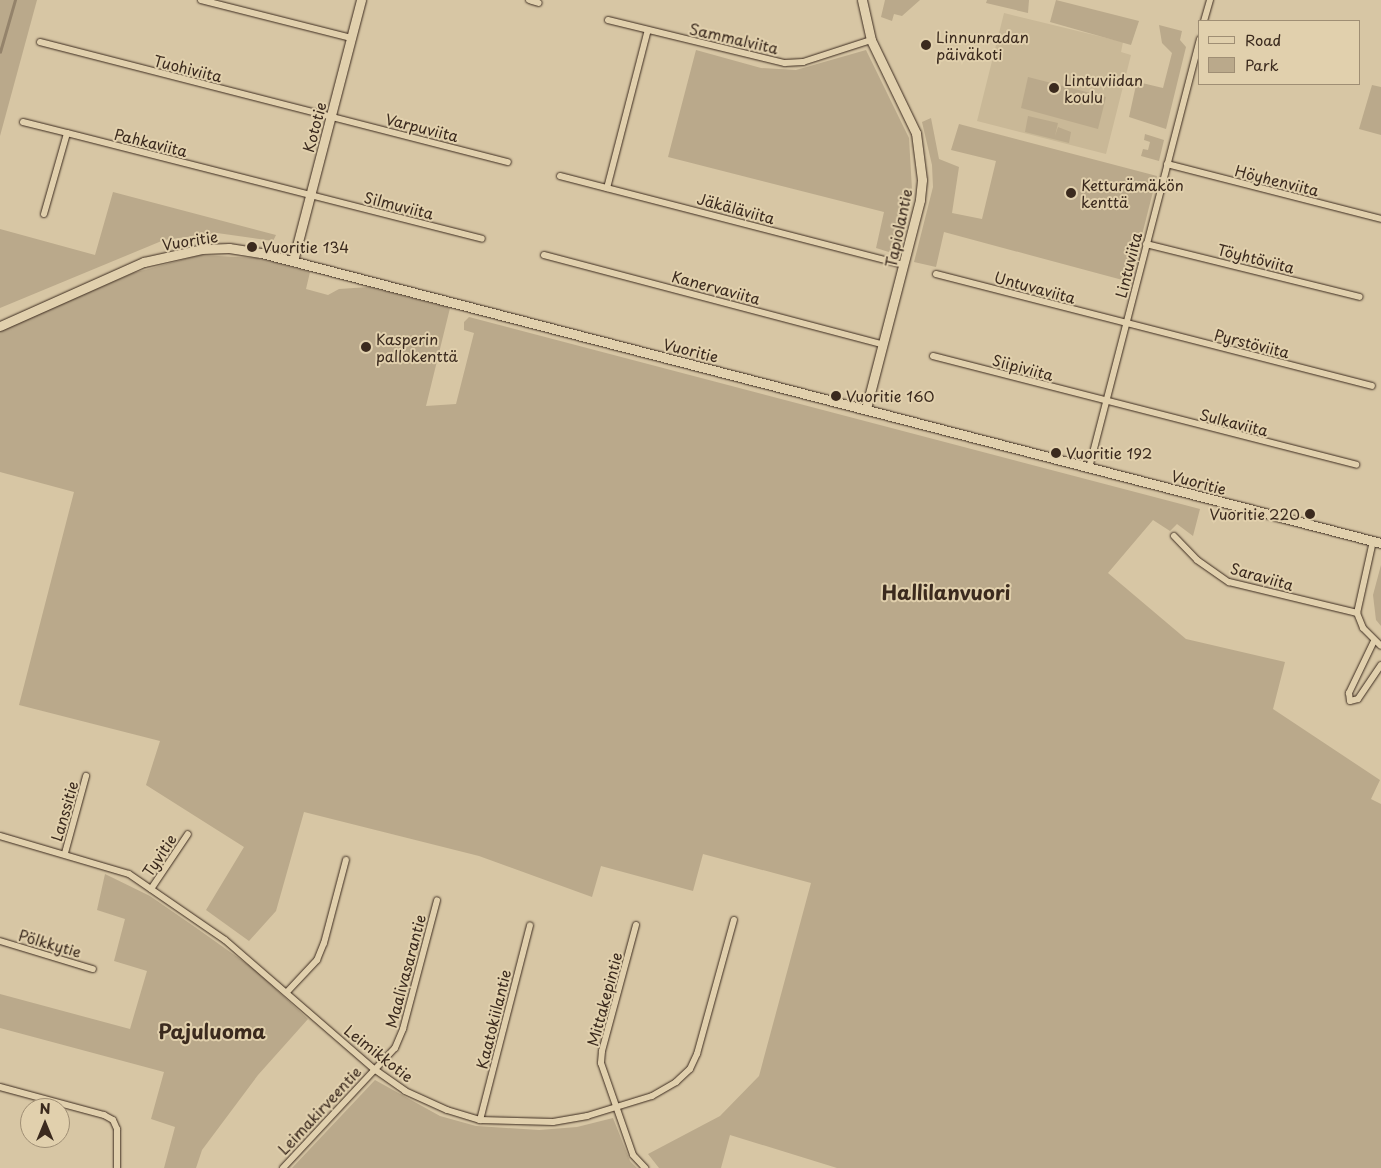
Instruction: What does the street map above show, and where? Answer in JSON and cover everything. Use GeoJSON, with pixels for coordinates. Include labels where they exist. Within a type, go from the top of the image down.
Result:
{"type":"FeatureCollection","features":[{"type":"Feature","properties":{"kind":"street"},"geometry":{"type":"LineString","coordinates":[[201,0],[351,38]]}},
{"type":"Feature","properties":{"kind":"street","name":"Kototie"},"geometry":{"type":"LineString","coordinates":[[293,261],[361,0]]}},
{"type":"Feature","properties":{"kind":"street"},"geometry":{"type":"LineString","coordinates":[[529,0],[539,3]]}},
{"type":"Feature","properties":{"kind":"street","name":"Tapiolantie"},"geometry":{"type":"LineString","coordinates":[[862,0],[871,40],[906,110],[922,160],[920,200],[905,265],[882,344],[866,409]]}},
{"type":"Feature","properties":{"kind":"street"},"geometry":{"type":"LineString","coordinates":[[1204,20],[1210,0]]}},
{"type":"Feature","properties":{"kind":"street","name":"Sammalviita"},"geometry":{"type":"LineString","coordinates":[[608,20],[785,63],[802,62],[871,40]]}},
{"type":"Feature","properties":{"kind":"street"},"geometry":{"type":"LineString","coordinates":[[607,188],[648,30]]}},
{"type":"Feature","properties":{"kind":"street","name":"Tuohiviita"},"geometry":{"type":"LineString","coordinates":[[40,42],[330,117]]}},
{"type":"Feature","properties":{"kind":"street","name":"Lintuviita"},"geometry":{"type":"LineString","coordinates":[[1089,468],[1198,47]]}},
{"type":"Feature","properties":{"kind":"street","name":"Varpuviita"},"geometry":{"type":"LineString","coordinates":[[330,117],[508,162]]}},
{"type":"Feature","properties":{"kind":"street","name":"Pahkaviita"},"geometry":{"type":"LineString","coordinates":[[23,122],[310,195]]}},
{"type":"Feature","properties":{"kind":"street"},"geometry":{"type":"LineString","coordinates":[[44,214],[67,134]]}},
{"type":"Feature","properties":{"kind":"street","name":"Höyhenviita"},"geometry":{"type":"LineString","coordinates":[[1167,164],[1381,219]]}},
{"type":"Feature","properties":{"kind":"street","name":"Jäkäläviita"},"geometry":{"type":"LineString","coordinates":[[560,176],[905,265]]}},
{"type":"Feature","properties":{"kind":"street","name":"Silmuviita"},"geometry":{"type":"LineString","coordinates":[[310,195],[482,239]]}},
{"type":"Feature","properties":{"kind":"street","name":"Töyhtöviita"},"geometry":{"type":"LineString","coordinates":[[1146,244],[1360,297]]}},
{"type":"Feature","properties":{"kind":"street","name":"Vuoritie"},"geometry":{"type":"LineString","coordinates":[[0,326],[135,266],[171,255],[229,248],[293,261],[1377,542]]}},
{"type":"Feature","properties":{"kind":"street","name":"Kanervaviita"},"geometry":{"type":"LineString","coordinates":[[544,255],[882,344]]}},
{"type":"Feature","properties":{"kind":"street","name":"Untuvaviita"},"geometry":{"type":"LineString","coordinates":[[936,274],[1127,324]]}},
{"type":"Feature","properties":{"kind":"street","name":"Pyrstöviita"},"geometry":{"type":"LineString","coordinates":[[1127,324],[1372,386]]}},
{"type":"Feature","properties":{"kind":"street","name":"Siipiviita"},"geometry":{"type":"LineString","coordinates":[[933,356],[1106,402]]}},
{"type":"Feature","properties":{"kind":"street","name":"Sulkaviita"},"geometry":{"type":"LineString","coordinates":[[1106,402],[1356,465]]}},
{"type":"Feature","properties":{"kind":"street","name":"Saraviita"},"geometry":{"type":"LineString","coordinates":[[1174,536],[1197,560],[1229,582],[1357,613]]}},
{"type":"Feature","properties":{"kind":"street"},"geometry":{"type":"LineString","coordinates":[[1377,542],[1357,613],[1363,628],[1381,646]]}},
{"type":"Feature","properties":{"kind":"street"},"geometry":{"type":"LineString","coordinates":[[1374,641],[1349,693],[1350,701],[1358,699],[1381,665]]}},
{"type":"Feature","properties":{"kind":"street","name":"Lanssitie"},"geometry":{"type":"LineString","coordinates":[[65,853],[86,776]]}},
{"type":"Feature","properties":{"kind":"street","name":"Tyvitie"},"geometry":{"type":"LineString","coordinates":[[151,889],[188,834]]}},
{"type":"Feature","properties":{"kind":"street","name":"Leimikkotie"},"geometry":{"type":"LineString","coordinates":[[0,836],[65,853],[129,874],[225,940],[288,992],[374,1069],[404,1091],[447,1110],[480,1120],[553,1122],[616,1108],[652,1096],[690,1069],[697,1054],[734,920]]}},
{"type":"Feature","properties":{"kind":"street"},"geometry":{"type":"LineString","coordinates":[[288,992],[317,960],[324,943],[346,860]]}},
{"type":"Feature","properties":{"kind":"street","name":"Maalivasarantie"},"geometry":{"type":"LineString","coordinates":[[374,1069],[395,1048],[403,1029],[437,900]]}},
{"type":"Feature","properties":{"kind":"street","name":"Kaatokiilantie"},"geometry":{"type":"LineString","coordinates":[[480,1120],[530,924]]}},
{"type":"Feature","properties":{"kind":"street","name":"Mittakepintie"},"geometry":{"type":"LineString","coordinates":[[636,925],[602,1051],[604,1077],[633,1155],[645,1168]]}},
{"type":"Feature","properties":{"kind":"street","name":"Pölkkytie"},"geometry":{"type":"LineString","coordinates":[[0,941],[93,969]]}},
{"type":"Feature","properties":{"kind":"street","name":"Leimakirveentie"},"geometry":{"type":"LineString","coordinates":[[282,1168],[374,1069]]}},
{"type":"Feature","properties":{"kind":"street"},"geometry":{"type":"LineString","coordinates":[[0,1087],[104,1114],[112,1120],[117,1129],[117,1168]]}},
{"type":"Feature","properties":{"kind":"shaded area","name":"Lintuviidan koulu"},"geometry":{"type":"Polygon","coordinates":[[[1004,13],[1123,42],[1121,52],[1131,55],[1106,154],[977,121],[1004,13]]]}},
{"type":"Feature","properties":{"kind":"green space"},"geometry":{"type":"Polygon","coordinates":[[[0,0],[37,0],[0,136],[0,0]]]}},
{"type":"Feature","properties":{"kind":"green space"},"geometry":{"type":"Polygon","coordinates":[[[885,0],[920,0],[902,16],[894,14],[892,21],[881,17],[885,0]]]}},
{"type":"Feature","properties":{"kind":"green space"},"geometry":{"type":"Polygon","coordinates":[[[987,0],[1029,0],[1028,13],[986,3],[987,0]]]}},
{"type":"Feature","properties":{"kind":"green space"},"geometry":{"type":"Polygon","coordinates":[[[1056,0],[1139,21],[1131,45],[1050,22],[1056,0]]]}},
{"type":"Feature","properties":{"kind":"green space"},"geometry":{"type":"Polygon","coordinates":[[[1159,25],[1182,31],[1180,40],[1186,47],[1166,129],[1129,117],[1136,85],[1141,87],[1142,83],[1163,88],[1172,53],[1162,43],[1159,25]]]}},
{"type":"Feature","properties":{"kind":"green space"},"geometry":{"type":"Polygon","coordinates":[[[696,50],[761,68],[796,70],[866,50],[909,138],[912,190],[899,248],[892,253],[876,248],[884,212],[668,157],[696,50]]]}},
{"type":"Feature","properties":{"kind":"green space"},"geometry":{"type":"Polygon","coordinates":[[[1028,77],[1106,97],[1098,129],[1021,108],[1028,77]]]}},
{"type":"Feature","properties":{"kind":"green space"},"geometry":{"type":"Polygon","coordinates":[[[1372,85],[1381,87],[1381,135],[1359,129],[1372,85]]]}},
{"type":"Feature","properties":{"kind":"green space"},"geometry":{"type":"Polygon","coordinates":[[[1028,116],[1058,123],[1055,136],[1058,127],[1071,132],[1069,143],[1025,132],[1028,116]]]}},
{"type":"Feature","properties":{"kind":"green space"},"geometry":{"type":"Polygon","coordinates":[[[931,118],[939,159],[959,167],[952,213],[982,219],[996,161],[951,150],[959,124],[1157,176],[1130,282],[944,232],[936,267],[914,262],[933,187],[932,165],[922,122],[931,118]]]}},
{"type":"Feature","properties":{"kind":"green space"},"geometry":{"type":"Polygon","coordinates":[[[1145,134],[1164,140],[1159,161],[1141,156],[1143,149],[1148,150],[1150,142],[1144,140],[1145,134]]]}},
{"type":"Feature","properties":{"kind":"green space"},"geometry":{"type":"Polygon","coordinates":[[[113,192],[276,235],[273,241],[217,233],[164,240],[0,308],[0,229],[95,255],[113,192]]]}},
{"type":"Feature","properties":{"kind":"green space"},"geometry":{"type":"Polygon","coordinates":[[[200,255],[257,258],[310,272],[306,289],[328,295],[339,289],[369,287],[450,308],[426,406],[456,404],[474,333],[464,330],[464,322],[469,317],[1200,509],[1193,536],[1177,524],[1170,531],[1153,520],[1108,573],[1186,639],[1285,662],[1273,709],[1380,780],[1371,799],[1381,804],[1381,1168],[837,1168],[730,1135],[721,1168],[659,1168],[648,1154],[720,1116],[759,1076],[811,883],[703,854],[693,891],[601,866],[592,897],[479,856],[304,812],[276,911],[249,941],[206,910],[244,847],[146,785],[160,741],[19,705],[74,492],[0,472],[0,331],[133,273],[200,255]]]}},
{"type":"Feature","properties":{"kind":"green space"},"geometry":{"type":"Polygon","coordinates":[[[1381,565],[1381,626],[1376,620],[1373,595],[1381,565]]]}},
{"type":"Feature","properties":{"kind":"green space"},"geometry":{"type":"Polygon","coordinates":[[[105,874],[150,896],[254,969],[308,1019],[258,1075],[202,1150],[196,1168],[164,1168],[175,1127],[151,1119],[164,1072],[0,1028],[0,994],[130,1029],[147,971],[114,961],[125,919],[97,910],[105,874]]]}},
{"type":"Feature","properties":{"kind":"green space"},"geometry":{"type":"Polygon","coordinates":[[[375,1080],[440,1116],[476,1126],[539,1130],[577,1127],[613,1118],[630,1161],[637,1168],[292,1168],[375,1080]]]}},
{"type":"Feature","properties":{"kind":"waterway"},"geometry":{"type":"LineString","coordinates":[[0,52],[15,0]]}},
{"type":"Feature","properties":{"kind":"place","name":"Linnunradan päiväkoti"},"geometry":{"type":"Point","coordinates":[926,45]}},
{"type":"Feature","properties":{"kind":"place","name":"Lintuviidan koulu"},"geometry":{"type":"Point","coordinates":[1054,88]}},
{"type":"Feature","properties":{"kind":"place","name":"Ketturämäkön kenttä"},"geometry":{"type":"Point","coordinates":[1071,193]}},
{"type":"Feature","properties":{"kind":"place","name":"Vuoritie 134"},"geometry":{"type":"Point","coordinates":[252,247]}},
{"type":"Feature","properties":{"kind":"place","name":"Kasperin pallokenttä"},"geometry":{"type":"Point","coordinates":[366,347]}},
{"type":"Feature","properties":{"kind":"place","name":"Vuoritie 160"},"geometry":{"type":"Point","coordinates":[836,396]}},
{"type":"Feature","properties":{"kind":"place","name":"Vuoritie 192"},"geometry":{"type":"Point","coordinates":[1056,453]}},
{"type":"Feature","properties":{"kind":"place","name":"Vuoritie 220"},"geometry":{"type":"Point","coordinates":[1310,514]}},
{"type":"Feature","properties":{"kind":"district","name":"Hallilanvuori"},"geometry":{"type":"Point","coordinates":[946,592]}},
{"type":"Feature","properties":{"kind":"district","name":"Pajuluoma"},"geometry":{"type":"Point","coordinates":[212,1031]}}]}
